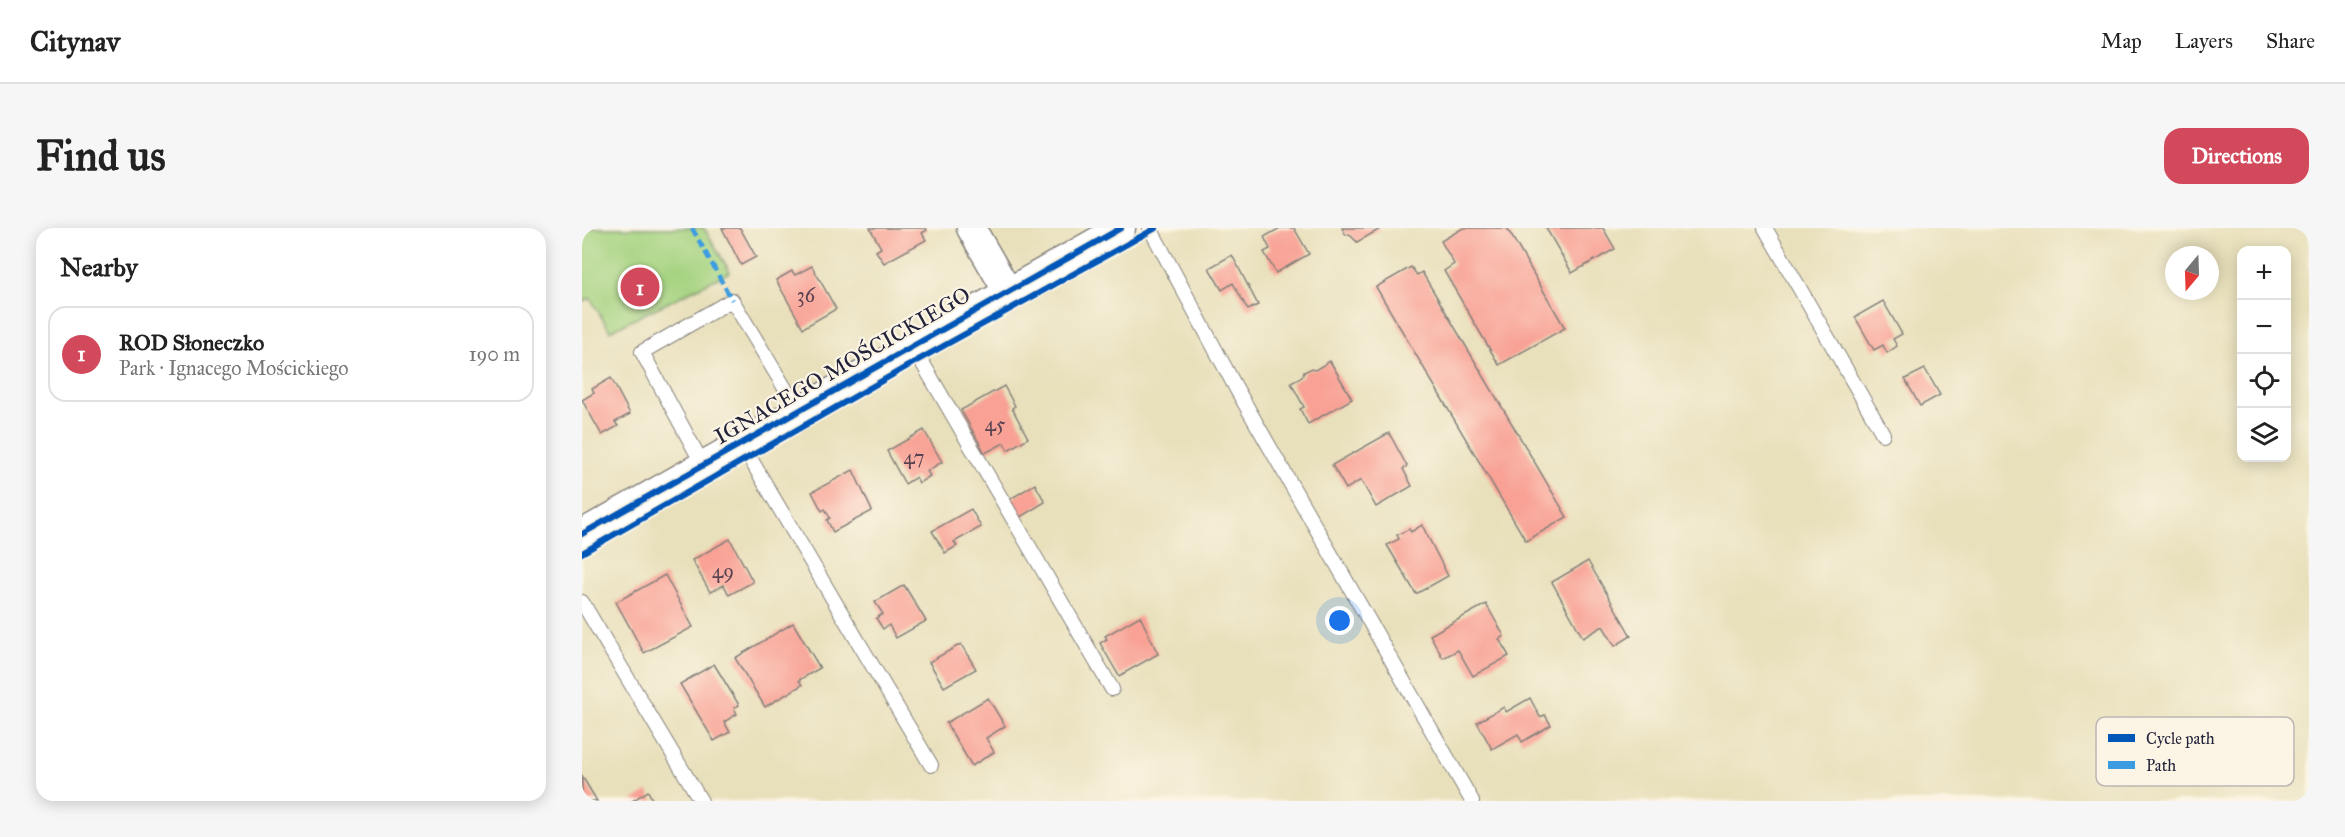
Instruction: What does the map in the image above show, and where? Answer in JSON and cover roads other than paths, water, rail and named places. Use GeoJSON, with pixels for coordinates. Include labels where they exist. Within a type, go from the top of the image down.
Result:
{"type":"FeatureCollection","features":[{"type":"Feature","properties":{"kind":"street"},"geometry":{"type":"LineString","coordinates":[[971,228],[1008,292]]}},
{"type":"Feature","properties":{"kind":"street","name":"IGNACEGO MOŚCICKIEGO"},"geometry":{"type":"LineString","coordinates":[[582,534],[1121,228]]}},
{"type":"Feature","properties":{"kind":"lane"},"geometry":{"type":"LineString","coordinates":[[1150,228],[1236,388],[1472,801]]}},
{"type":"Feature","properties":{"kind":"lane"},"geometry":{"type":"LineString","coordinates":[[1765,228],[1883,434]]}},
{"type":"Feature","properties":{"kind":"lane"},"geometry":{"type":"LineString","coordinates":[[703,465],[642,352],[732,300],[798,410]]}},
{"type":"Feature","properties":{"kind":"lane"},"geometry":{"type":"LineString","coordinates":[[912,345],[1112,689]]}},
{"type":"Feature","properties":{"kind":"lane"},"geometry":{"type":"LineString","coordinates":[[741,443],[931,765]]}},
{"type":"Feature","properties":{"kind":"lane"},"geometry":{"type":"LineString","coordinates":[[582,602],[701,801]]}},
{"type":"Feature","properties":{"kind":"place","name":"ROD Słoneczko"},"geometry":{"type":"Point","coordinates":[640,287]}}]}
